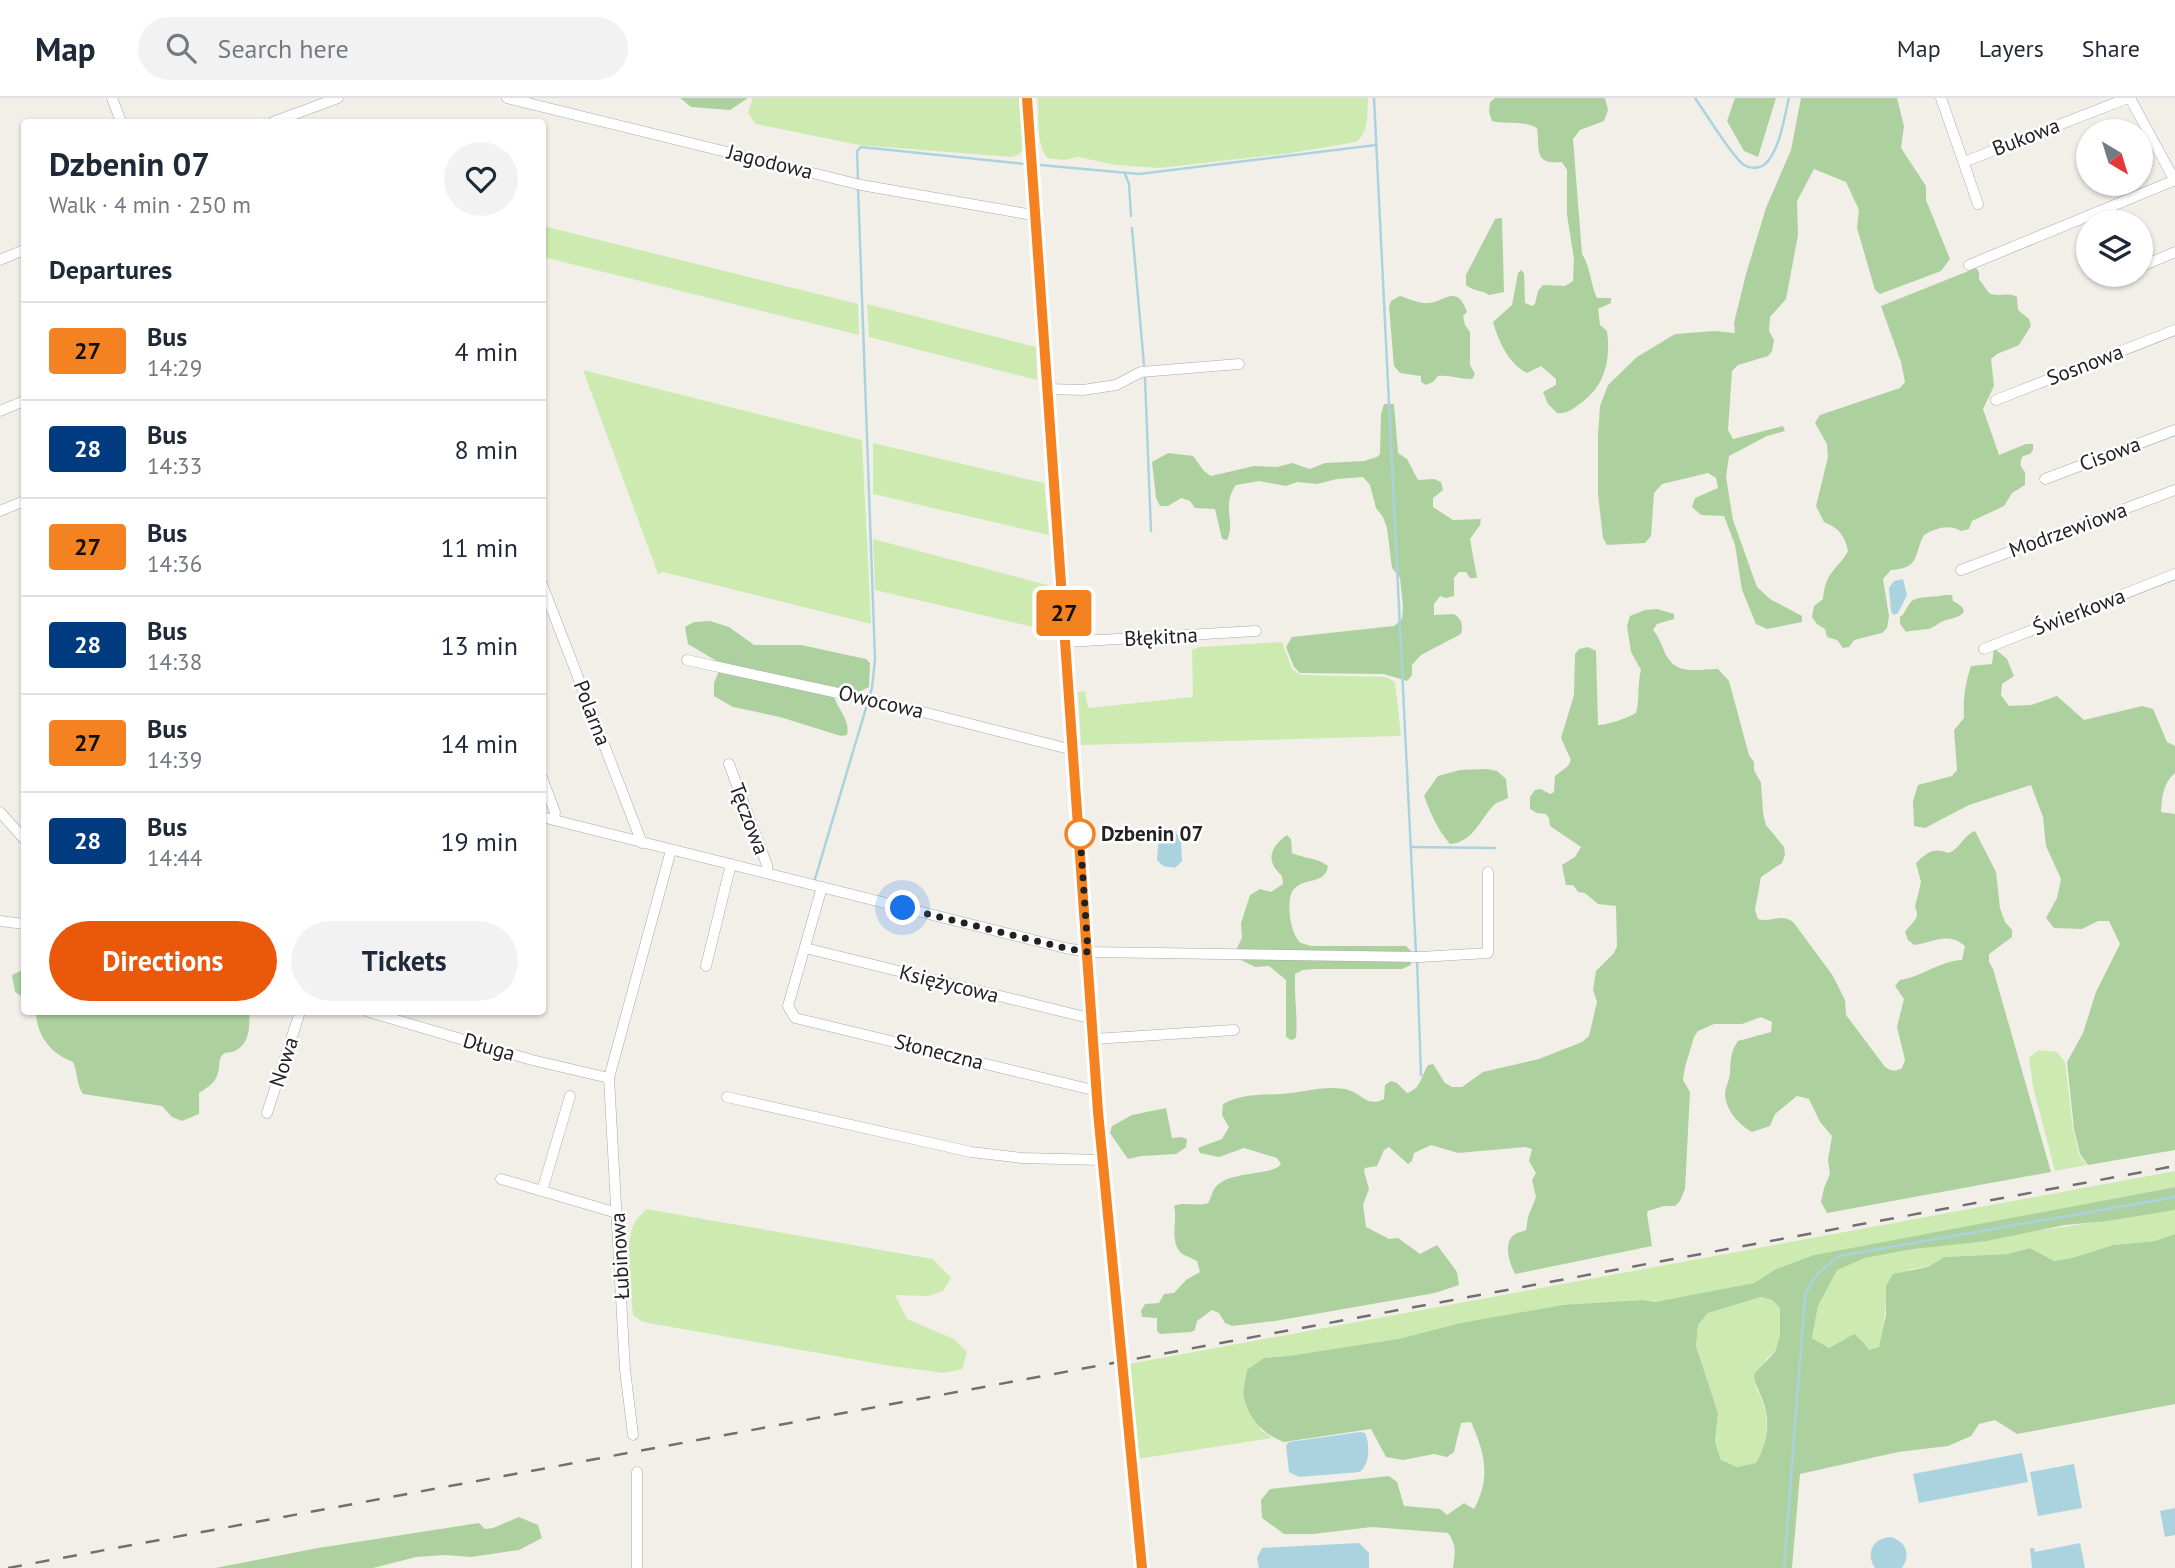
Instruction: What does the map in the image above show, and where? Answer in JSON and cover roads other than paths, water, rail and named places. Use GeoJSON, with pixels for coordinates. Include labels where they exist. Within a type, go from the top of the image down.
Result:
{"type":"FeatureCollection","features":[{"type":"Feature","properties":{"kind":"street"},"geometry":{"type":"LineString","coordinates":[[112,98],[120,119]]}},
{"type":"Feature","properties":{"kind":"street"},"geometry":{"type":"LineString","coordinates":[[281,119],[338,98]]}},
{"type":"Feature","properties":{"kind":"street","name":"Jagodowa"},"geometry":{"type":"LineString","coordinates":[[507,98],[861,185],[1027,214],[1035,213]]}},
{"type":"Feature","properties":{"kind":"street"},"geometry":{"type":"LineString","coordinates":[[1027,98],[1097,1091],[1142,1568]]}},
{"type":"Feature","properties":{"kind":"street"},"geometry":{"type":"LineString","coordinates":[[1941,98],[1978,204]]}},
{"type":"Feature","properties":{"kind":"street"},"geometry":{"type":"LineString","coordinates":[[1969,265],[2175,180],[2129,98]]}},
{"type":"Feature","properties":{"kind":"street","name":"Bukowa"},"geometry":{"type":"LineString","coordinates":[[1964,162],[2129,98]]}},
{"type":"Feature","properties":{"kind":"street"},"geometry":{"type":"LineString","coordinates":[[0,260],[21,251]]}},
{"type":"Feature","properties":{"kind":"street"},"geometry":{"type":"LineString","coordinates":[[2153,261],[2175,252]]}},
{"type":"Feature","properties":{"kind":"street","name":"Sosnowa"},"geometry":{"type":"LineString","coordinates":[[1996,400],[2175,330]]}},
{"type":"Feature","properties":{"kind":"street"},"geometry":{"type":"LineString","coordinates":[[1047,388],[1083,390],[1116,385],[1141,372],[1239,364]]}},
{"type":"Feature","properties":{"kind":"street"},"geometry":{"type":"LineString","coordinates":[[0,411],[21,402]]}},
{"type":"Feature","properties":{"kind":"street","name":"Cisowa"},"geometry":{"type":"LineString","coordinates":[[2045,479],[2175,430]]}},
{"type":"Feature","properties":{"kind":"street","name":"Modrzewiowa"},"geometry":{"type":"LineString","coordinates":[[1961,570],[2175,490]]}},
{"type":"Feature","properties":{"kind":"street"},"geometry":{"type":"LineString","coordinates":[[0,511],[21,502]]}},
{"type":"Feature","properties":{"kind":"street","name":"Świerkowa"},"geometry":{"type":"LineString","coordinates":[[1983,649],[2175,574]]}},
{"type":"Feature","properties":{"kind":"street","name":"Polarna"},"geometry":{"type":"LineString","coordinates":[[546,594],[642,843]]}},
{"type":"Feature","properties":{"kind":"street","name":"Błękitna"},"geometry":{"type":"LineString","coordinates":[[1066,642],[1256,631]]}},
{"type":"Feature","properties":{"kind":"street","name":"Owocowa"},"geometry":{"type":"LineString","coordinates":[[687,660],[911,709],[1065,748],[1073,747]]}},
{"type":"Feature","properties":{"kind":"street","name":"Tęczowa"},"geometry":{"type":"LineString","coordinates":[[729,764],[767,865],[767,873]]}},
{"type":"Feature","properties":{"kind":"street"},"geometry":{"type":"LineString","coordinates":[[546,788],[555,812],[554,820]]}},
{"type":"Feature","properties":{"kind":"street"},"geometry":{"type":"LineString","coordinates":[[1,814],[21,836]]}},
{"type":"Feature","properties":{"kind":"street"},"geometry":{"type":"LineString","coordinates":[[546,818],[1088,952],[1408,957],[1488,953],[1488,872]]}},
{"type":"Feature","properties":{"kind":"street","name":"Łubinowa"},"geometry":{"type":"LineString","coordinates":[[633,1435],[625,1370],[609,1078],[671,850]]}},
{"type":"Feature","properties":{"kind":"street"},"geometry":{"type":"LineString","coordinates":[[706,966],[731,864]]}},
{"type":"Feature","properties":{"kind":"street"},"geometry":{"type":"LineString","coordinates":[[805,948],[822,887]]}},
{"type":"Feature","properties":{"kind":"street"},"geometry":{"type":"LineString","coordinates":[[0,921],[21,924]]}},
{"type":"Feature","properties":{"kind":"street","name":"Słoneczna"},"geometry":{"type":"LineString","coordinates":[[805,948],[788,1006],[795,1018],[1097,1091]]}},
{"type":"Feature","properties":{"kind":"street","name":"Księżycowa"},"geometry":{"type":"LineString","coordinates":[[805,948],[1093,1020]]}},
{"type":"Feature","properties":{"kind":"street","name":"Nowa"},"geometry":{"type":"LineString","coordinates":[[267,1113],[299,1015]]}},
{"type":"Feature","properties":{"kind":"street","name":"Długa"},"geometry":{"type":"LineString","coordinates":[[379,1015],[532,1060],[609,1078]]}},
{"type":"Feature","properties":{"kind":"street"},"geometry":{"type":"LineString","coordinates":[[1094,1040],[1234,1030]]}},
{"type":"Feature","properties":{"kind":"street"},"geometry":{"type":"LineString","coordinates":[[542,1191],[570,1096]]}},
{"type":"Feature","properties":{"kind":"street"},"geometry":{"type":"LineString","coordinates":[[727,1097],[971,1152],[1103,1165]]}},
{"type":"Feature","properties":{"kind":"street"},"geometry":{"type":"LineString","coordinates":[[501,1179],[617,1213]]}},
{"type":"Feature","properties":{"kind":"street"},"geometry":{"type":"LineString","coordinates":[[636,1472],[637,1568]]}},
{"type":"Feature","properties":{"kind":"water"},"geometry":{"type":"Polygon","coordinates":[[[1903,579],[1907,595],[1898,613],[1894,615],[1891,612],[1889,588],[1894,581],[1903,579]]]}},
{"type":"Feature","properties":{"kind":"water"},"geometry":{"type":"Polygon","coordinates":[[[1169,827],[1174,829],[1181,842],[1182,861],[1175,868],[1163,866],[1157,860],[1159,834],[1161,830],[1169,827]]]}},
{"type":"Feature","properties":{"kind":"water"},"geometry":{"type":"Polygon","coordinates":[[[1365,1433],[1368,1448],[1366,1464],[1360,1472],[1299,1477],[1289,1472],[1286,1446],[1289,1442],[1365,1433]]]}},
{"type":"Feature","properties":{"kind":"water"},"geometry":{"type":"Polygon","coordinates":[[[2022,1453],[2028,1482],[1919,1503],[1913,1474],[2022,1453]]]}},
{"type":"Feature","properties":{"kind":"water"},"geometry":{"type":"Polygon","coordinates":[[[2074,1464],[2082,1508],[2038,1516],[2030,1472],[2074,1464]]]}},
{"type":"Feature","properties":{"kind":"water"},"geometry":{"type":"Polygon","coordinates":[[[2175,1508],[2175,1535],[2165,1537],[2160,1511],[2175,1508]]]}},
{"type":"Feature","properties":{"kind":"water"},"geometry":{"type":"Polygon","coordinates":[[[1891,1537],[1906,1549],[1905,1563],[1902,1568],[1875,1568],[1871,1557],[1872,1547],[1880,1540],[1891,1537]]]}},
{"type":"Feature","properties":{"kind":"water"},"geometry":{"type":"Polygon","coordinates":[[[1359,1543],[1369,1553],[1369,1568],[1259,1568],[1257,1558],[1262,1548],[1359,1543]]]}},
{"type":"Feature","properties":{"kind":"water"},"geometry":{"type":"Polygon","coordinates":[[[2080,1543],[2085,1568],[2032,1568],[2030,1548],[2034,1548],[2035,1552],[2080,1543]]]}},
{"type":"Feature","properties":{"kind":"waterway"},"geometry":{"type":"LineString","coordinates":[[1374,98],[1416,954]]}},
{"type":"Feature","properties":{"kind":"waterway"},"geometry":{"type":"LineString","coordinates":[[1695,98],[1733,154],[1744,165],[1754,168],[1768,161],[1776,147],[1789,98]]}},
{"type":"Feature","properties":{"kind":"waterway"},"geometry":{"type":"LineString","coordinates":[[1040,165],[1139,174],[1376,145]]}},
{"type":"Feature","properties":{"kind":"waterway"},"geometry":{"type":"LineString","coordinates":[[858,181],[857,151],[861,147],[1025,164]]}},
{"type":"Feature","properties":{"kind":"waterway"},"geometry":{"type":"LineString","coordinates":[[1125,174],[1129,184],[1131,216]]}},
{"type":"Feature","properties":{"kind":"waterway"},"geometry":{"type":"LineString","coordinates":[[815,879],[872,688],[875,659],[858,187]]}},
{"type":"Feature","properties":{"kind":"waterway"},"geometry":{"type":"LineString","coordinates":[[1132,228],[1144,365]]}},
{"type":"Feature","properties":{"kind":"waterway"},"geometry":{"type":"LineString","coordinates":[[1145,378],[1151,531]]}},
{"type":"Feature","properties":{"kind":"waterway"},"geometry":{"type":"LineString","coordinates":[[1411,847],[1495,848]]}},
{"type":"Feature","properties":{"kind":"waterway"},"geometry":{"type":"LineString","coordinates":[[1417,960],[1421,1075]]}},
{"type":"Feature","properties":{"kind":"waterway"},"geometry":{"type":"LineString","coordinates":[[1784,1568],[1805,1296],[1823,1269],[1840,1256],[2175,1197]]}},
{"type":"Feature","properties":{"kind":"railway"},"geometry":{"type":"LineString","coordinates":[[8,1568],[2175,1166]]}},
{"type":"Feature","properties":{"kind":"place","name":"Dzbenin 07"},"geometry":{"type":"Point","coordinates":[1080,834]}}]}
